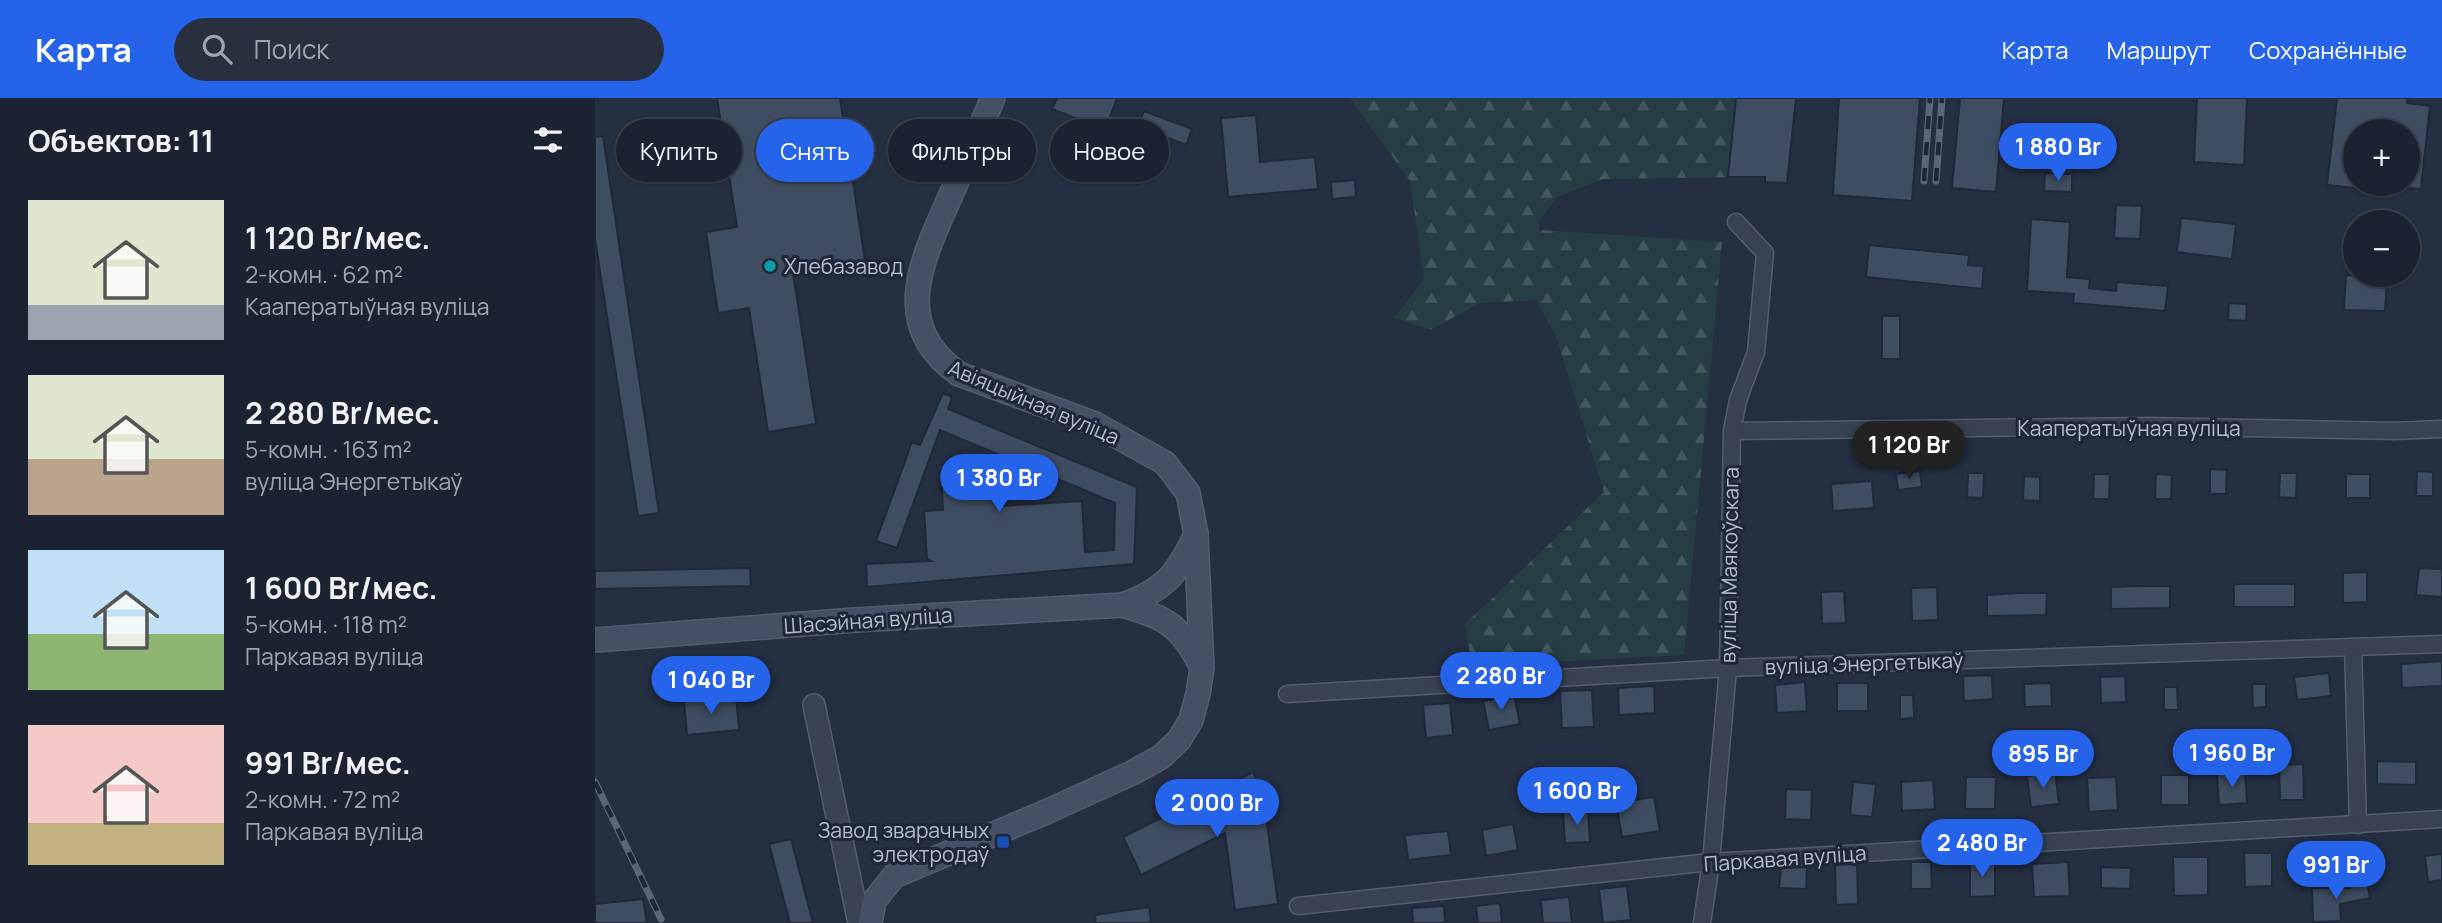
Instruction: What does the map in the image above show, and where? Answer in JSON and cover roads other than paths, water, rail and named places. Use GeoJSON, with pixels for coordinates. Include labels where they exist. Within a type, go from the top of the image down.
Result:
{"type":"FeatureCollection","features":[{"type":"Feature","properties":{"kind":"main road","name":"Авіяцыйная вуліца"},"geometry":{"type":"LineString","coordinates":[[870,923],[874,901],[894,876],[1132,774],[1161,757],[1179,740],[1192,720],[1202,668],[1196,534],[1188,493],[1165,463],[1095,424],[959,374],[940,361],[927,343],[919,319],[916,291],[925,254],[993,98]]}},
{"type":"Feature","properties":{"kind":"main road"},"geometry":{"type":"LineString","coordinates":[[1123,605],[1150,594],[1167,581],[1183,562],[1196,534]]}},
{"type":"Feature","properties":{"kind":"main road"},"geometry":{"type":"LineString","coordinates":[[1123,605],[1155,615],[1173,625],[1188,640],[1202,668]]}},
{"type":"Feature","properties":{"kind":"main road","name":"Шасэйная вуліца"},"geometry":{"type":"LineString","coordinates":[[605,639],[855,620],[1123,605]]}},
{"type":"Feature","properties":{"kind":"street","name":"вуліца Маякоўскага"},"geometry":{"type":"LineString","coordinates":[[1702,923],[1711,862],[1728,668],[1732,431],[1738,400],[1756,352],[1766,253],[1735,222]]}},
{"type":"Feature","properties":{"kind":"street","name":"Кааператыўная вуліца"},"geometry":{"type":"LineString","coordinates":[[1732,431],[2147,426],[2394,431],[2442,429]]}},
{"type":"Feature","properties":{"kind":"street","name":"вуліца Энергетыкаў"},"geometry":{"type":"LineString","coordinates":[[1287,694],[1728,668],[2442,645]]}},
{"type":"Feature","properties":{"kind":"street"},"geometry":{"type":"LineString","coordinates":[[2353,647],[2358,825]]}},
{"type":"Feature","properties":{"kind":"street"},"geometry":{"type":"LineString","coordinates":[[814,705],[859,923]]}},
{"type":"Feature","properties":{"kind":"street","name":"Паркавая вуліца"},"geometry":{"type":"LineString","coordinates":[[1298,906],[1711,862],[2442,819]]}},
{"type":"Feature","properties":{"kind":"railway"},"geometry":{"type":"LineString","coordinates":[[1924,181],[1930,98]]}},
{"type":"Feature","properties":{"kind":"railway"},"geometry":{"type":"LineString","coordinates":[[1936,181],[1942,98]]}},
{"type":"Feature","properties":{"kind":"railway"},"geometry":{"type":"LineString","coordinates":[[595,782],[661,919]]}},
{"type":"Feature","properties":{"kind":"place","name":"Хлебазавод"},"geometry":{"type":"Point","coordinates":[770,266]}},
{"type":"Feature","properties":{"kind":"place","name":"Завод зварачных электродаў"},"geometry":{"type":"Point","coordinates":[1003,842]}}]}
